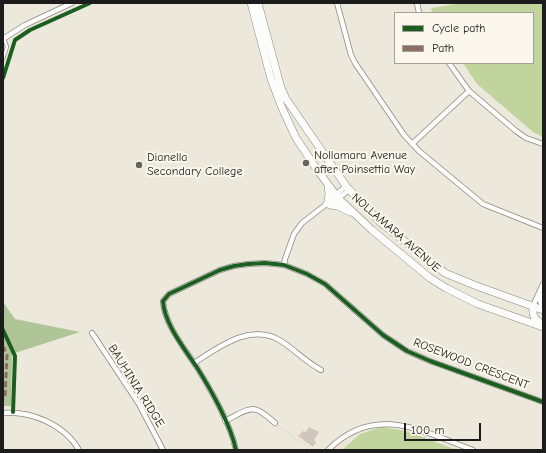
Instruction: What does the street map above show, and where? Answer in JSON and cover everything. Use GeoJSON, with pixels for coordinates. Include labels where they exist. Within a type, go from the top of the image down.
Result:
{"type":"FeatureCollection","features":[{"type":"Feature","properties":{"kind":"main road","name":"NOLLAMARA AVENUE"},"geometry":{"type":"LineString","coordinates":[[251,3],[276,92],[285,115],[299,143],[338,197],[372,230],[430,278],[478,304],[543,326]]}},
{"type":"Feature","properties":{"kind":"main road","name":"NOLLAMARA AVENUE"},"geometry":{"type":"LineString","coordinates":[[258,3],[281,88],[286,99],[347,188],[380,222],[445,273],[474,285],[543,309]]}},
{"type":"Feature","properties":{"kind":"main road"},"geometry":{"type":"LineString","coordinates":[[297,116],[292,120],[299,143]]}},
{"type":"Feature","properties":{"kind":"main road"},"geometry":{"type":"LineString","coordinates":[[328,183],[329,194],[327,204],[338,206],[357,215]]}},
{"type":"Feature","properties":{"kind":"main road"},"geometry":{"type":"LineString","coordinates":[[533,306],[534,318],[543,326]]}},
{"type":"Feature","properties":{"kind":"street"},"geometry":{"type":"LineString","coordinates":[[3,38],[72,3]]}},
{"type":"Feature","properties":{"kind":"street"},"geometry":{"type":"LineString","coordinates":[[337,3],[351,55],[355,64],[404,135],[412,144],[483,204],[543,228]]}},
{"type":"Feature","properties":{"kind":"street"},"geometry":{"type":"LineString","coordinates":[[450,64],[469,91],[516,131],[526,138],[543,144]]}},
{"type":"Feature","properties":{"kind":"street"},"geometry":{"type":"LineString","coordinates":[[412,144],[469,91]]}},
{"type":"Feature","properties":{"kind":"street"},"geometry":{"type":"LineString","coordinates":[[284,266],[294,234],[302,223],[338,197],[347,188]]}},
{"type":"Feature","properties":{"kind":"street","name":"ROSEWOOD CRESCENT"},"geometry":{"type":"LineString","coordinates":[[194,363],[172,329],[164,310],[163,301],[169,294],[220,270],[248,264],[265,263],[284,266],[307,274],[325,284],[383,335],[407,351],[430,361],[543,402]]}},
{"type":"Feature","properties":{"kind":"street"},"geometry":{"type":"LineString","coordinates":[[533,306],[543,284]]}},
{"type":"Feature","properties":{"kind":"street"},"geometry":{"type":"LineString","coordinates":[[541,290],[540,301],[543,309]]}},
{"type":"Feature","properties":{"kind":"street","name":"BAUHINIA RIDGE"},"geometry":{"type":"LineString","coordinates":[[92,333],[138,404],[163,450]]}},
{"type":"Feature","properties":{"kind":"street"},"geometry":{"type":"LineString","coordinates":[[236,450],[234,439],[211,391],[194,363],[217,348],[250,334],[260,334],[271,336],[281,341],[320,370]]}},
{"type":"Feature","properties":{"kind":"street"},"geometry":{"type":"LineString","coordinates":[[225,421],[254,408],[261,411],[275,423]]}},
{"type":"Feature","properties":{"kind":"street"},"geometry":{"type":"LineString","coordinates":[[3,413],[13,412],[30,415],[44,420],[63,432],[79,450]]}},
{"type":"Feature","properties":{"kind":"street"},"geometry":{"type":"LineString","coordinates":[[328,450],[354,430],[380,423],[408,426],[473,450]]}},
{"type":"Feature","properties":{"kind":"lane"},"geometry":{"type":"LineString","coordinates":[[3,38],[7,47],[3,59]]}},
{"type":"Feature","properties":{"kind":"path"},"geometry":{"type":"LineString","coordinates":[[275,423],[313,450]]}},
{"type":"Feature","properties":{"kind":"path"},"geometry":{"type":"LineString","coordinates":[[415,450],[424,440],[426,433]]}},
{"type":"Feature","properties":{"kind":"green space"},"geometry":{"type":"Polygon","coordinates":[[[463,3],[543,3],[543,137],[533,132],[477,84],[464,64],[534,64],[534,12],[433,12],[431,8],[463,3]]]}},
{"type":"Feature","properties":{"kind":"green space"},"geometry":{"type":"Polygon","coordinates":[[[3,302],[15,319],[80,332],[12,354],[11,406],[3,406],[3,302]]]}},
{"type":"Feature","properties":{"kind":"green space"},"geometry":{"type":"Polygon","coordinates":[[[382,427],[406,431],[457,450],[342,450],[360,434],[382,427]]]}},
{"type":"Feature","properties":{"kind":"building"},"geometry":{"type":"Polygon","coordinates":[[[309,427],[319,432],[314,440],[316,442],[313,447],[298,436],[303,431],[306,432],[309,427]]]}},
{"type":"Feature","properties":{"kind":"marked path"},"geometry":{"type":"LineString","coordinates":[[3,346],[7,355],[5,397],[3,399]]}},
{"type":"Feature","properties":{"kind":"cycle path"},"geometry":{"type":"LineString","coordinates":[[3,78],[15,40],[30,30],[90,3]]}},
{"type":"Feature","properties":{"kind":"cycle path"},"geometry":{"type":"LineString","coordinates":[[236,450],[225,418],[202,375],[171,326],[164,309],[163,301],[169,294],[220,270],[234,266],[265,263],[284,265],[307,274],[325,284],[383,335],[407,351],[430,361],[543,402]]}},
{"type":"Feature","properties":{"kind":"cycle path"},"geometry":{"type":"LineString","coordinates":[[3,330],[15,356],[13,412]]}},
{"type":"Feature","properties":{"kind":"place","name":"Nollamara Avenue after Poinsettia Way"},"geometry":{"type":"Point","coordinates":[306,163]}},
{"type":"Feature","properties":{"kind":"place","name":"Dianella Secondary College"},"geometry":{"type":"Point","coordinates":[139,165]}}]}
